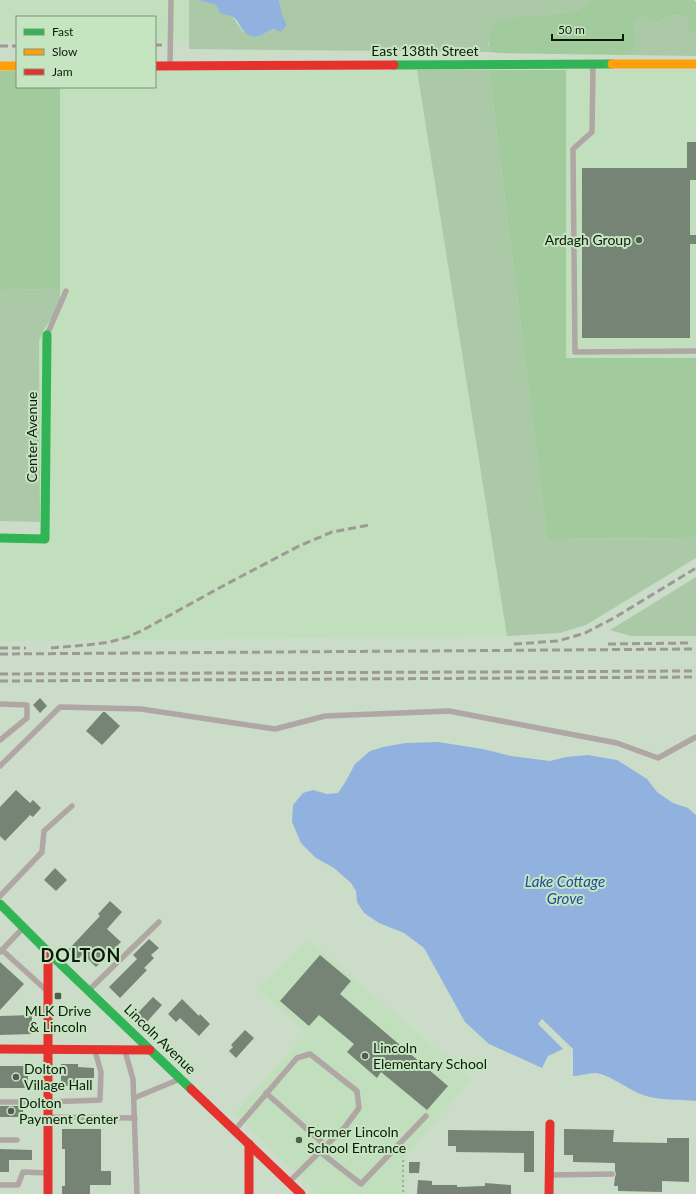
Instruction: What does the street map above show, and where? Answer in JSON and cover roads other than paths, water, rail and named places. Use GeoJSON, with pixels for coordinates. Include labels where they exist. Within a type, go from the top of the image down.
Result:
{"type":"FeatureCollection","features":[{"type":"Feature","properties":{"kind":"street","name":"East 138th Street"},"geometry":{"type":"LineString","coordinates":[[156,66],[696,64]]}},
{"type":"Feature","properties":{"kind":"street"},"geometry":{"type":"LineString","coordinates":[[0,66],[16,66]]}},
{"type":"Feature","properties":{"kind":"street","name":"Center Avenue"},"geometry":{"type":"LineString","coordinates":[[0,538],[45,539],[46,335]]}},
{"type":"Feature","properties":{"kind":"street","name":"Lincoln Avenue"},"geometry":{"type":"LineString","coordinates":[[0,904],[48,952],[301,1194]]}},
{"type":"Feature","properties":{"kind":"street"},"geometry":{"type":"LineString","coordinates":[[48,952],[48,1194]]}},
{"type":"Feature","properties":{"kind":"street"},"geometry":{"type":"LineString","coordinates":[[0,1049],[150,1050]]}},
{"type":"Feature","properties":{"kind":"street"},"geometry":{"type":"LineString","coordinates":[[549,1194],[550,1124]]}},
{"type":"Feature","properties":{"kind":"street"},"geometry":{"type":"LineString","coordinates":[[249,1144],[249,1194]]}},
{"type":"Feature","properties":{"kind":"lane"},"geometry":{"type":"LineString","coordinates":[[170,66],[171,0]]}},
{"type":"Feature","properties":{"kind":"lane"},"geometry":{"type":"LineString","coordinates":[[593,65],[592,132],[573,149],[574,352],[696,351]]}},
{"type":"Feature","properties":{"kind":"lane"},"geometry":{"type":"LineString","coordinates":[[46,335],[66,291]]}},
{"type":"Feature","properties":{"kind":"lane"},"geometry":{"type":"LineString","coordinates":[[0,704],[28,705],[27,718],[3,735],[0,740]]}},
{"type":"Feature","properties":{"kind":"lane"},"geometry":{"type":"LineString","coordinates":[[0,766],[60,707],[141,709],[275,729],[325,716],[449,711],[617,743],[658,758],[696,737]]}},
{"type":"Feature","properties":{"kind":"lane"},"geometry":{"type":"LineString","coordinates":[[0,896],[42,852],[44,831],[72,806]]}},
{"type":"Feature","properties":{"kind":"lane"},"geometry":{"type":"LineString","coordinates":[[89,990],[159,922]]}},
{"type":"Feature","properties":{"kind":"lane"},"geometry":{"type":"LineString","coordinates":[[24,927],[1,951],[48,992]]}},
{"type":"Feature","properties":{"kind":"lane"},"geometry":{"type":"LineString","coordinates":[[0,1102],[100,1100],[101,1072],[95,1049]]}},
{"type":"Feature","properties":{"kind":"lane"},"geometry":{"type":"LineString","coordinates":[[125,1049],[134,1079],[137,1194]]}},
{"type":"Feature","properties":{"kind":"lane"},"geometry":{"type":"LineString","coordinates":[[234,1130],[297,1058],[310,1054],[357,1091],[359,1108],[345,1127],[289,1183]]}},
{"type":"Feature","properties":{"kind":"lane"},"geometry":{"type":"LineString","coordinates":[[134,1098],[180,1078]]}},
{"type":"Feature","properties":{"kind":"lane"},"geometry":{"type":"LineString","coordinates":[[266,1093],[326,1146]]}},
{"type":"Feature","properties":{"kind":"lane"},"geometry":{"type":"LineString","coordinates":[[320,1152],[361,1184],[426,1116]]}},
{"type":"Feature","properties":{"kind":"lane"},"geometry":{"type":"LineString","coordinates":[[48,1117],[135,1118]]}},
{"type":"Feature","properties":{"kind":"lane"},"geometry":{"type":"LineString","coordinates":[[0,1140],[18,1140]]}},
{"type":"Feature","properties":{"kind":"lane"},"geometry":{"type":"LineString","coordinates":[[0,1185],[18,1185],[23,1172],[48,1173]]}},
{"type":"Feature","properties":{"kind":"lane"},"geometry":{"type":"LineString","coordinates":[[549,1175],[612,1174]]}},
{"type":"Feature","properties":{"kind":"water"},"geometry":{"type":"Polygon","coordinates":[[[198,0],[279,0],[282,14],[287,25],[282,31],[277,31],[274,29],[259,36],[249,35],[245,33],[236,19],[220,13],[216,5],[198,0]]]}},
{"type":"Feature","properties":{"kind":"water","name":"Lake Cottage Grove"},"geometry":{"type":"Polygon","coordinates":[[[438,742],[483,749],[511,756],[550,761],[566,757],[588,755],[617,760],[647,779],[657,792],[673,803],[688,808],[696,815],[696,1101],[650,1097],[600,1074],[592,1073],[573,1076],[573,1049],[542,1019],[538,1024],[563,1049],[548,1056],[542,1068],[489,1044],[465,1022],[424,948],[404,933],[379,923],[364,913],[357,902],[356,891],[351,883],[334,868],[316,858],[301,843],[292,822],[293,805],[303,793],[313,790],[327,794],[338,793],[355,764],[370,751],[405,743],[438,742]]]}},
{"type":"Feature","properties":{"kind":"railway"},"geometry":{"type":"LineString","coordinates":[[156,45],[162,45]]}},
{"type":"Feature","properties":{"kind":"railway"},"geometry":{"type":"LineString","coordinates":[[0,46],[16,46]]}},
{"type":"Feature","properties":{"kind":"railway"},"geometry":{"type":"LineString","coordinates":[[51,648],[110,642],[128,637],[299,546],[332,532],[369,525]]}},
{"type":"Feature","properties":{"kind":"railway"},"geometry":{"type":"LineString","coordinates":[[514,644],[558,641],[585,633],[614,618],[696,568]]}},
{"type":"Feature","properties":{"kind":"railway"},"geometry":{"type":"LineString","coordinates":[[608,644],[690,643]]}},
{"type":"Feature","properties":{"kind":"railway"},"geometry":{"type":"LineString","coordinates":[[0,648],[26,648]]}},
{"type":"Feature","properties":{"kind":"railway"},"geometry":{"type":"LineString","coordinates":[[0,654],[696,649]]}},
{"type":"Feature","properties":{"kind":"railway"},"geometry":{"type":"LineString","coordinates":[[0,674],[696,671]]}},
{"type":"Feature","properties":{"kind":"railway"},"geometry":{"type":"LineString","coordinates":[[0,681],[696,677]]}},
{"type":"Feature","properties":{"kind":"place","name":"Ardagh Group"},"geometry":{"type":"Point","coordinates":[639,240]}},
{"type":"Feature","properties":{"kind":"place","name":"MLK Drive & Lincoln"},"geometry":{"type":"Point","coordinates":[58,996]}},
{"type":"Feature","properties":{"kind":"place","name":"Lincoln Elementary School"},"geometry":{"type":"Point","coordinates":[365,1056]}},
{"type":"Feature","properties":{"kind":"place","name":"Dolton Village Hall"},"geometry":{"type":"Point","coordinates":[16,1077]}},
{"type":"Feature","properties":{"kind":"place","name":"Dolton Payment Center"},"geometry":{"type":"Point","coordinates":[11,1111]}},
{"type":"Feature","properties":{"kind":"place","name":"Former Lincoln School Entrance"},"geometry":{"type":"Point","coordinates":[299,1140]}},
{"type":"Feature","properties":{"kind":"district","name":"DOLTON"},"geometry":{"type":"Point","coordinates":[81,956]}}]}
